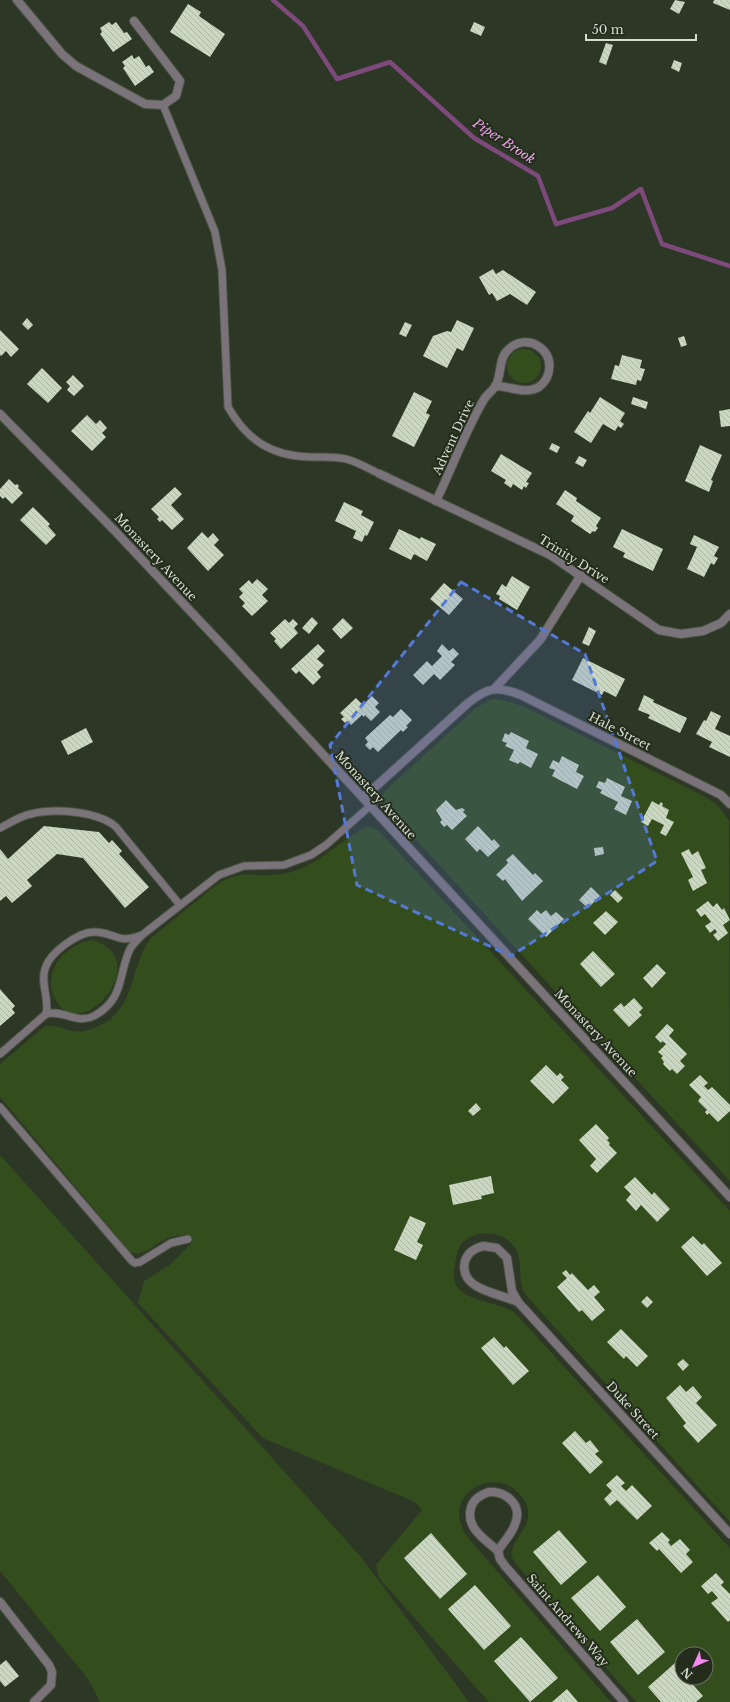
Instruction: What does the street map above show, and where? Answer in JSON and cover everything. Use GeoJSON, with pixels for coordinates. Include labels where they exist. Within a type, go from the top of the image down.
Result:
{"type":"FeatureCollection","features":[{"type":"Feature","properties":{"kind":"street"},"geometry":{"type":"LineString","coordinates":[[17,0],[62,54],[76,66],[145,104],[162,105],[176,96],[180,81],[134,21]]}},
{"type":"Feature","properties":{"kind":"street","name":"Advent Drive"},"geometry":{"type":"LineString","coordinates":[[436,500],[483,401],[495,386],[503,357],[513,345],[524,342],[534,344],[546,354],[550,363],[549,374],[539,387],[522,391],[505,386],[495,386]]}},
{"type":"Feature","properties":{"kind":"street","name":"Monastery Avenue"},"geometry":{"type":"LineString","coordinates":[[0,414],[119,535],[730,1197]]}},
{"type":"Feature","properties":{"kind":"street","name":"Trinity Drive"},"geometry":{"type":"LineString","coordinates":[[380,474],[550,555],[581,575],[648,624],[659,630],[669,633],[692,634],[702,632],[721,623],[730,614]]}},
{"type":"Feature","properties":{"kind":"street"},"geometry":{"type":"LineString","coordinates":[[363,798],[468,703],[486,691],[496,688],[540,640],[581,575]]}},
{"type":"Feature","properties":{"kind":"street","name":"Hale Street"},"geometry":{"type":"LineString","coordinates":[[496,688],[521,695],[721,795],[730,804]]}},
{"type":"Feature","properties":{"kind":"street","name":"Duke Street"},"geometry":{"type":"LineString","coordinates":[[518,1302],[473,1286],[465,1273],[466,1258],[471,1252],[483,1246],[490,1246],[503,1252],[509,1265],[508,1273],[512,1290],[518,1302],[730,1534]]}},
{"type":"Feature","properties":{"kind":"street","name":"Saint Andrews Way"},"geometry":{"type":"LineString","coordinates":[[498,1551],[516,1523],[517,1515],[514,1503],[505,1494],[488,1492],[475,1500],[471,1506],[470,1521],[478,1534],[498,1551],[500,1559],[505,1566],[624,1702]]}},
{"type":"Feature","properties":{"kind":"street"},"geometry":{"type":"LineString","coordinates":[[0,1602],[41,1653],[52,1672],[51,1685],[34,1702]]}},
{"type":"Feature","properties":{"kind":"lane"},"geometry":{"type":"LineString","coordinates":[[162,105],[215,232],[222,270],[228,407],[237,423],[266,448],[280,453],[296,456],[347,459],[380,474]]}},
{"type":"Feature","properties":{"kind":"lane"},"geometry":{"type":"LineString","coordinates":[[0,1054],[46,1014],[58,1012],[76,1018],[86,1019],[94,1016],[104,1008],[118,991],[130,950],[142,935],[212,880],[228,870],[251,865],[284,865],[311,855],[326,845],[370,806]]}},
{"type":"Feature","properties":{"kind":"lane"},"geometry":{"type":"LineString","coordinates":[[0,828],[23,816],[38,812],[88,814],[106,820],[116,828],[180,905]]}},
{"type":"Feature","properties":{"kind":"lane"},"geometry":{"type":"LineString","coordinates":[[46,1014],[48,1007],[44,986],[44,971],[48,960],[55,952],[77,937],[87,933],[100,932],[130,940],[142,935]]}},
{"type":"Feature","properties":{"kind":"lane"},"geometry":{"type":"LineString","coordinates":[[0,1107],[132,1261],[135,1263],[140,1262],[171,1243],[188,1239]]}},
{"type":"Feature","properties":{"kind":"highlighted area"},"geometry":{"type":"Polygon","coordinates":[[[461,582],[585,654],[657,861],[511,956],[357,885],[330,745],[461,582]]]}},
{"type":"Feature","properties":{"kind":"green space"},"geometry":{"type":"Polygon","coordinates":[[[527,349],[536,354],[540,359],[540,373],[536,378],[531,382],[521,383],[517,382],[508,373],[507,363],[508,359],[517,350],[527,349]]]}},
{"type":"Feature","properties":{"kind":"green space"},"geometry":{"type":"Polygon","coordinates":[[[491,699],[508,701],[533,711],[704,796],[717,805],[729,820],[730,1181],[384,805],[382,796],[386,790],[476,708],[491,699]]]}},
{"type":"Feature","properties":{"kind":"green space"},"geometry":{"type":"Polygon","coordinates":[[[369,826],[380,832],[730,1211],[730,1522],[524,1293],[521,1282],[518,1253],[510,1242],[497,1235],[490,1234],[475,1235],[468,1238],[459,1248],[456,1257],[454,1275],[457,1287],[464,1293],[471,1297],[501,1306],[515,1313],[730,1548],[730,1702],[636,1702],[515,1563],[512,1555],[513,1548],[528,1517],[527,1508],[522,1497],[512,1488],[501,1483],[489,1483],[478,1486],[468,1493],[462,1502],[459,1514],[464,1532],[611,1702],[489,1702],[379,1578],[376,1565],[422,1510],[415,1502],[263,1438],[138,1303],[144,1281],[171,1264],[193,1241],[190,1235],[171,1237],[141,1253],[131,1253],[0,1097],[0,1064],[45,1026],[55,1026],[79,1032],[102,1025],[114,1016],[123,1005],[143,951],[151,938],[215,886],[225,880],[243,875],[277,875],[288,873],[310,864],[369,826]]]}},
{"type":"Feature","properties":{"kind":"green space"},"geometry":{"type":"Polygon","coordinates":[[[93,940],[110,950],[117,965],[115,980],[107,995],[95,1007],[80,1013],[66,1011],[55,999],[51,989],[53,969],[58,960],[73,947],[93,940]]]}},
{"type":"Feature","properties":{"kind":"green space"},"geometry":{"type":"Polygon","coordinates":[[[0,1155],[361,1557],[469,1702],[100,1702],[88,1679],[0,1571],[0,1155]]]}},
{"type":"Feature","properties":{"kind":"building"},"geometry":{"type":"Polygon","coordinates":[[[675,0],[685,2],[679,14],[670,9],[675,0]]]}},
{"type":"Feature","properties":{"kind":"building"},"geometry":{"type":"Polygon","coordinates":[[[714,0],[730,0],[730,10],[713,3],[714,0]]]}},
{"type":"Feature","properties":{"kind":"building"},"geometry":{"type":"Polygon","coordinates":[[[188,4],[201,12],[199,16],[225,34],[210,57],[170,32],[188,4]]]}},
{"type":"Feature","properties":{"kind":"building"},"geometry":{"type":"Polygon","coordinates":[[[109,22],[112,25],[116,22],[124,33],[127,32],[132,39],[113,52],[100,34],[102,32],[100,28],[109,22]]]}},
{"type":"Feature","properties":{"kind":"building"},"geometry":{"type":"Polygon","coordinates":[[[474,22],[485,27],[481,36],[470,31],[474,22]]]}},
{"type":"Feature","properties":{"kind":"building"},"geometry":{"type":"Polygon","coordinates":[[[606,43],[613,45],[606,65],[599,62],[606,43]]]}},
{"type":"Feature","properties":{"kind":"building"},"geometry":{"type":"Polygon","coordinates":[[[132,55],[134,59],[139,56],[146,67],[149,65],[154,72],[135,86],[123,68],[125,66],[122,62],[132,55]]]}},
{"type":"Feature","properties":{"kind":"building"},"geometry":{"type":"Polygon","coordinates":[[[674,60],[682,63],[679,72],[671,68],[674,60]]]}},
{"type":"Feature","properties":{"kind":"building"},"geometry":{"type":"Polygon","coordinates":[[[493,269],[496,274],[503,270],[536,292],[527,305],[510,294],[497,301],[492,293],[489,295],[479,277],[493,269]]]}},
{"type":"Feature","properties":{"kind":"building"},"geometry":{"type":"Polygon","coordinates":[[[27,318],[33,325],[28,330],[22,324],[27,318]]]}},
{"type":"Feature","properties":{"kind":"building"},"geometry":{"type":"Polygon","coordinates":[[[457,320],[474,328],[463,351],[457,348],[447,368],[423,356],[433,336],[447,331],[451,332],[457,320]]]}},
{"type":"Feature","properties":{"kind":"building"},"geometry":{"type":"Polygon","coordinates":[[[405,322],[412,325],[406,337],[399,334],[405,322]]]}},
{"type":"Feature","properties":{"kind":"building"},"geometry":{"type":"Polygon","coordinates":[[[0,330],[19,349],[11,357],[6,351],[1,356],[0,355],[0,330]]]}},
{"type":"Feature","properties":{"kind":"building"},"geometry":{"type":"Polygon","coordinates":[[[684,336],[687,345],[681,347],[678,338],[684,336]]]}},
{"type":"Feature","properties":{"kind":"building"},"geometry":{"type":"Polygon","coordinates":[[[622,355],[642,360],[640,368],[645,369],[641,381],[637,380],[636,385],[611,379],[615,365],[619,366],[622,355]]]}},
{"type":"Feature","properties":{"kind":"building"},"geometry":{"type":"Polygon","coordinates":[[[42,368],[62,388],[48,403],[27,384],[42,368]]]}},
{"type":"Feature","properties":{"kind":"building"},"geometry":{"type":"Polygon","coordinates":[[[73,375],[84,386],[74,396],[67,390],[70,386],[66,382],[73,375]]]}},
{"type":"Feature","properties":{"kind":"building"},"geometry":{"type":"Polygon","coordinates":[[[414,392],[432,401],[426,413],[430,415],[414,447],[392,436],[414,392]]]}},
{"type":"Feature","properties":{"kind":"building"},"geometry":{"type":"Polygon","coordinates":[[[600,397],[625,413],[620,421],[624,424],[621,428],[618,426],[615,431],[603,424],[591,443],[574,432],[588,411],[590,413],[600,397]]]}},
{"type":"Feature","properties":{"kind":"building"},"geometry":{"type":"Polygon","coordinates":[[[633,397],[648,402],[646,409],[631,404],[633,397]]]}},
{"type":"Feature","properties":{"kind":"building"},"geometry":{"type":"Polygon","coordinates":[[[730,409],[730,426],[721,427],[719,411],[730,409]]]}},
{"type":"Feature","properties":{"kind":"building"},"geometry":{"type":"Polygon","coordinates":[[[87,415],[96,424],[100,420],[107,428],[102,433],[106,437],[92,451],[71,431],[87,415]]]}},
{"type":"Feature","properties":{"kind":"building"},"geometry":{"type":"Polygon","coordinates":[[[552,443],[560,447],[557,453],[549,449],[552,443]]]}},
{"type":"Feature","properties":{"kind":"building"},"geometry":{"type":"Polygon","coordinates":[[[700,445],[722,455],[711,480],[713,481],[709,492],[685,481],[700,445]]]}},
{"type":"Feature","properties":{"kind":"building"},"geometry":{"type":"Polygon","coordinates":[[[501,454],[532,473],[526,482],[529,483],[526,488],[524,486],[522,490],[513,484],[511,488],[504,483],[506,480],[491,471],[501,454]]]}},
{"type":"Feature","properties":{"kind":"building"},"geometry":{"type":"Polygon","coordinates":[[[579,456],[587,460],[583,467],[575,463],[579,456]]]}},
{"type":"Feature","properties":{"kind":"building"},"geometry":{"type":"Polygon","coordinates":[[[9,479],[15,485],[17,484],[19,486],[18,488],[23,493],[12,504],[5,497],[3,499],[0,496],[0,489],[9,479]]]}},
{"type":"Feature","properties":{"kind":"building"},"geometry":{"type":"Polygon","coordinates":[[[175,487],[182,494],[171,505],[184,519],[172,530],[162,520],[160,522],[157,519],[159,517],[151,509],[175,487]]]}},
{"type":"Feature","properties":{"kind":"building"},"geometry":{"type":"Polygon","coordinates":[[[565,490],[577,498],[576,501],[601,518],[596,526],[598,528],[595,532],[593,531],[590,534],[571,521],[574,516],[556,504],[565,490]]]}},
{"type":"Feature","properties":{"kind":"building"},"geometry":{"type":"Polygon","coordinates":[[[344,502],[363,511],[361,515],[374,522],[367,536],[365,535],[362,542],[353,538],[356,531],[335,521],[344,502]]]}},
{"type":"Feature","properties":{"kind":"building"},"geometry":{"type":"Polygon","coordinates":[[[33,507],[50,524],[48,526],[56,535],[46,545],[20,520],[33,507]]]}},
{"type":"Feature","properties":{"kind":"building"},"geometry":{"type":"Polygon","coordinates":[[[399,529],[420,539],[421,537],[436,544],[427,561],[414,554],[411,560],[389,549],[399,529]]]}},
{"type":"Feature","properties":{"kind":"building"},"geometry":{"type":"Polygon","coordinates":[[[622,529],[663,549],[653,571],[623,557],[625,553],[613,547],[622,529]]]}},
{"type":"Feature","properties":{"kind":"building"},"geometry":{"type":"Polygon","coordinates":[[[202,532],[208,538],[213,533],[219,540],[214,545],[224,555],[208,571],[187,548],[202,532]]]}},
{"type":"Feature","properties":{"kind":"building"},"geometry":{"type":"Polygon","coordinates":[[[694,535],[719,547],[714,556],[718,558],[714,565],[711,563],[704,577],[687,569],[697,547],[690,544],[694,535]]]}},
{"type":"Feature","properties":{"kind":"building"},"geometry":{"type":"Polygon","coordinates":[[[512,576],[530,587],[517,610],[499,599],[500,596],[496,594],[502,584],[506,587],[512,576]]]}},
{"type":"Feature","properties":{"kind":"building"},"geometry":{"type":"Polygon","coordinates":[[[257,579],[268,589],[262,595],[268,601],[252,616],[242,606],[245,603],[239,597],[243,593],[239,589],[249,580],[252,584],[257,579]]]}},
{"type":"Feature","properties":{"kind":"building"},"geometry":{"type":"Polygon","coordinates":[[[444,583],[463,599],[449,615],[430,599],[444,583]]]}},
{"type":"Feature","properties":{"kind":"building"},"geometry":{"type":"Polygon","coordinates":[[[312,617],[318,623],[309,634],[302,628],[312,617]]]}},
{"type":"Feature","properties":{"kind":"building"},"geometry":{"type":"Polygon","coordinates":[[[343,618],[353,628],[341,639],[332,629],[343,618]]]}},
{"type":"Feature","properties":{"kind":"building"},"geometry":{"type":"Polygon","coordinates":[[[285,619],[289,623],[293,619],[298,624],[294,628],[298,633],[281,649],[274,641],[276,639],[270,633],[285,619]]]}},
{"type":"Feature","properties":{"kind":"building"},"geometry":{"type":"Polygon","coordinates":[[[589,627],[596,631],[589,646],[582,643],[589,627]]]}},
{"type":"Feature","properties":{"kind":"building"},"geometry":{"type":"Polygon","coordinates":[[[318,644],[325,651],[317,659],[324,665],[317,672],[321,677],[313,685],[299,671],[296,674],[291,669],[318,644]]]}},
{"type":"Feature","properties":{"kind":"building"},"geometry":{"type":"Polygon","coordinates":[[[442,644],[449,651],[453,648],[459,654],[451,662],[455,665],[440,680],[434,674],[423,685],[413,675],[427,661],[432,666],[442,656],[437,651],[442,644]]]}},
{"type":"Feature","properties":{"kind":"building"},"geometry":{"type":"Polygon","coordinates":[[[583,658],[625,679],[616,697],[604,691],[602,695],[572,680],[583,658]]]}},
{"type":"Feature","properties":{"kind":"building"},"geometry":{"type":"Polygon","coordinates":[[[644,695],[654,700],[653,702],[687,718],[680,733],[648,718],[650,715],[638,710],[644,695]]]}},
{"type":"Feature","properties":{"kind":"building"},"geometry":{"type":"Polygon","coordinates":[[[372,696],[379,703],[375,707],[380,712],[371,721],[365,715],[364,717],[362,715],[351,725],[347,721],[345,723],[341,719],[344,717],[340,713],[356,698],[363,705],[372,696]]]}},
{"type":"Feature","properties":{"kind":"building"},"geometry":{"type":"Polygon","coordinates":[[[401,709],[412,720],[406,726],[408,727],[403,732],[401,730],[378,752],[373,747],[370,750],[365,745],[368,742],[365,738],[390,715],[393,717],[401,709]]]}},
{"type":"Feature","properties":{"kind":"building"},"geometry":{"type":"Polygon","coordinates":[[[711,711],[721,716],[715,729],[730,736],[730,757],[709,747],[712,742],[696,734],[704,720],[706,721],[711,711]]]}},
{"type":"Feature","properties":{"kind":"building"},"geometry":{"type":"Polygon","coordinates":[[[86,728],[93,742],[68,755],[61,741],[86,728]]]}},
{"type":"Feature","properties":{"kind":"building"},"geometry":{"type":"Polygon","coordinates":[[[511,732],[529,741],[526,748],[538,754],[531,768],[520,762],[518,764],[509,760],[514,750],[505,746],[507,743],[502,741],[505,733],[509,735],[511,732]]]}},
{"type":"Feature","properties":{"kind":"building"},"geometry":{"type":"Polygon","coordinates":[[[562,756],[579,765],[576,772],[584,776],[577,789],[552,776],[555,770],[549,768],[553,760],[559,763],[562,756]]]}},
{"type":"Feature","properties":{"kind":"building"},"geometry":{"type":"Polygon","coordinates":[[[607,778],[625,787],[621,796],[632,801],[626,815],[614,809],[618,802],[600,793],[602,790],[596,787],[599,781],[605,783],[607,778]]]}},
{"type":"Feature","properties":{"kind":"building"},"geometry":{"type":"Polygon","coordinates":[[[446,800],[456,810],[462,808],[465,810],[463,812],[467,816],[452,830],[447,825],[444,827],[440,822],[442,820],[436,810],[446,800]]]}},
{"type":"Feature","properties":{"kind":"building"},"geometry":{"type":"Polygon","coordinates":[[[652,801],[659,805],[661,802],[663,804],[662,806],[669,810],[666,818],[674,822],[666,836],[660,833],[664,825],[652,819],[648,826],[641,822],[652,801]]]}},
{"type":"Feature","properties":{"kind":"building"},"geometry":{"type":"Polygon","coordinates":[[[44,826],[99,832],[109,843],[112,840],[122,851],[119,854],[149,887],[125,908],[83,858],[57,854],[27,880],[32,886],[12,903],[6,896],[0,901],[0,849],[8,859],[44,826]]]}},
{"type":"Feature","properties":{"kind":"building"},"geometry":{"type":"Polygon","coordinates":[[[478,826],[492,841],[494,839],[500,846],[488,857],[480,849],[477,852],[465,839],[478,826]]]}},
{"type":"Feature","properties":{"kind":"building"},"geometry":{"type":"Polygon","coordinates":[[[603,847],[604,854],[595,856],[594,848],[603,847]]]}},
{"type":"Feature","properties":{"kind":"building"},"geometry":{"type":"Polygon","coordinates":[[[689,849],[692,855],[698,851],[706,868],[701,870],[707,883],[693,891],[688,880],[693,877],[681,853],[689,849]]]}},
{"type":"Feature","properties":{"kind":"building"},"geometry":{"type":"Polygon","coordinates":[[[513,854],[533,875],[535,873],[543,881],[522,901],[505,879],[503,881],[496,875],[508,863],[506,860],[513,854]]]}},
{"type":"Feature","properties":{"kind":"building"},"geometry":{"type":"Polygon","coordinates":[[[591,887],[600,896],[588,908],[579,900],[591,887]]]}},
{"type":"Feature","properties":{"kind":"building"},"geometry":{"type":"Polygon","coordinates":[[[615,890],[623,898],[618,903],[610,895],[615,890]]]}},
{"type":"Feature","properties":{"kind":"building"},"geometry":{"type":"Polygon","coordinates":[[[708,901],[713,907],[717,903],[722,910],[724,908],[730,920],[723,925],[728,933],[718,941],[713,935],[717,932],[715,929],[710,933],[705,926],[711,922],[705,914],[701,917],[696,910],[708,901]]]}},
{"type":"Feature","properties":{"kind":"building"},"geometry":{"type":"Polygon","coordinates":[[[537,910],[541,914],[546,910],[551,916],[556,912],[564,919],[546,937],[528,919],[537,910]]]}},
{"type":"Feature","properties":{"kind":"building"},"geometry":{"type":"Polygon","coordinates":[[[606,911],[618,922],[605,935],[593,923],[606,911]]]}},
{"type":"Feature","properties":{"kind":"building"},"geometry":{"type":"Polygon","coordinates":[[[593,951],[615,974],[601,987],[580,964],[593,951]]]}},
{"type":"Feature","properties":{"kind":"building"},"geometry":{"type":"Polygon","coordinates":[[[657,964],[666,973],[652,988],[643,978],[657,964]]]}},
{"type":"Feature","properties":{"kind":"building"},"geometry":{"type":"Polygon","coordinates":[[[0,989],[15,1006],[12,1009],[15,1013],[0,1026],[0,989]]]}},
{"type":"Feature","properties":{"kind":"building"},"geometry":{"type":"Polygon","coordinates":[[[634,998],[643,1008],[639,1012],[642,1015],[629,1027],[613,1010],[621,1003],[624,1007],[634,998]]]}},
{"type":"Feature","properties":{"kind":"building"},"geometry":{"type":"Polygon","coordinates":[[[667,1024],[674,1030],[669,1036],[687,1054],[680,1061],[685,1066],[677,1074],[672,1069],[670,1071],[663,1064],[664,1062],[661,1058],[663,1056],[658,1052],[666,1044],[662,1041],[661,1043],[655,1037],[667,1024]]]}},
{"type":"Feature","properties":{"kind":"building"},"geometry":{"type":"Polygon","coordinates":[[[546,1065],[557,1076],[560,1073],[564,1077],[561,1080],[569,1088],[553,1104],[530,1081],[546,1065]]]}},
{"type":"Feature","properties":{"kind":"building"},"geometry":{"type":"Polygon","coordinates":[[[700,1075],[708,1083],[704,1086],[708,1090],[712,1087],[730,1105],[730,1111],[718,1122],[709,1113],[707,1115],[705,1112],[707,1110],[698,1101],[701,1097],[689,1085],[700,1075]]]}},
{"type":"Feature","properties":{"kind":"building"},"geometry":{"type":"Polygon","coordinates":[[[476,1103],[481,1109],[473,1116],[468,1111],[476,1103]]]}},
{"type":"Feature","properties":{"kind":"building"},"geometry":{"type":"Polygon","coordinates":[[[596,1124],[609,1138],[607,1140],[610,1143],[609,1145],[617,1153],[597,1173],[590,1166],[596,1159],[579,1140],[596,1124]]]}},
{"type":"Feature","properties":{"kind":"building"},"geometry":{"type":"Polygon","coordinates":[[[491,1176],[494,1193],[481,1196],[482,1199],[453,1205],[449,1185],[491,1176]]]}},
{"type":"Feature","properties":{"kind":"building"},"geometry":{"type":"Polygon","coordinates":[[[635,1177],[652,1195],[654,1192],[670,1209],[657,1222],[641,1205],[636,1211],[626,1200],[631,1194],[624,1187],[635,1177]]]}},
{"type":"Feature","properties":{"kind":"building"},"geometry":{"type":"Polygon","coordinates":[[[410,1216],[426,1223],[417,1242],[423,1245],[416,1260],[394,1250],[410,1216]]]}},
{"type":"Feature","properties":{"kind":"building"},"geometry":{"type":"Polygon","coordinates":[[[693,1236],[702,1245],[704,1243],[722,1263],[707,1276],[681,1247],[693,1236]]]}},
{"type":"Feature","properties":{"kind":"building"},"geometry":{"type":"Polygon","coordinates":[[[566,1270],[570,1275],[572,1273],[588,1290],[594,1285],[600,1292],[594,1297],[605,1310],[592,1321],[582,1310],[579,1312],[557,1287],[567,1278],[562,1273],[566,1270]]]}},
{"type":"Feature","properties":{"kind":"building"},"geometry":{"type":"Polygon","coordinates":[[[647,1296],[653,1302],[647,1308],[641,1302],[647,1296]]]}},
{"type":"Feature","properties":{"kind":"building"},"geometry":{"type":"Polygon","coordinates":[[[621,1329],[648,1356],[637,1367],[626,1356],[624,1359],[607,1342],[621,1329]]]}},
{"type":"Feature","properties":{"kind":"building"},"geometry":{"type":"Polygon","coordinates":[[[494,1337],[504,1348],[506,1346],[529,1371],[513,1385],[481,1348],[494,1337]]]}},
{"type":"Feature","properties":{"kind":"building"},"geometry":{"type":"Polygon","coordinates":[[[683,1359],[689,1365],[683,1371],[677,1364],[683,1359]]]}},
{"type":"Feature","properties":{"kind":"building"},"geometry":{"type":"Polygon","coordinates":[[[680,1385],[686,1392],[693,1386],[702,1397],[696,1403],[717,1425],[698,1443],[683,1426],[686,1423],[666,1398],[680,1385]]]}},
{"type":"Feature","properties":{"kind":"building"},"geometry":{"type":"Polygon","coordinates":[[[575,1431],[586,1443],[590,1440],[599,1451],[595,1454],[603,1462],[590,1474],[562,1443],[575,1431]]]}},
{"type":"Feature","properties":{"kind":"building"},"geometry":{"type":"Polygon","coordinates":[[[617,1475],[625,1483],[621,1486],[626,1491],[632,1485],[652,1506],[637,1520],[617,1500],[610,1506],[604,1499],[612,1491],[606,1485],[617,1475]]]}},
{"type":"Feature","properties":{"kind":"building"},"geometry":{"type":"Polygon","coordinates":[[[559,1530],[587,1562],[561,1585],[533,1552],[559,1530]]]}},
{"type":"Feature","properties":{"kind":"building"},"geometry":{"type":"Polygon","coordinates":[[[662,1532],[670,1540],[668,1542],[671,1546],[680,1539],[690,1550],[686,1554],[693,1562],[681,1573],[659,1549],[657,1551],[649,1543],[662,1532]]]}},
{"type":"Feature","properties":{"kind":"building"},"geometry":{"type":"Polygon","coordinates":[[[431,1533],[467,1574],[440,1599],[404,1558],[431,1533]]]}},
{"type":"Feature","properties":{"kind":"building"},"geometry":{"type":"Polygon","coordinates":[[[716,1573],[724,1582],[721,1585],[730,1594],[730,1620],[728,1622],[711,1603],[718,1598],[712,1591],[708,1594],[701,1586],[716,1573]]]}},
{"type":"Feature","properties":{"kind":"building"},"geometry":{"type":"Polygon","coordinates":[[[598,1575],[626,1607],[600,1631],[571,1598],[598,1575]]]}},
{"type":"Feature","properties":{"kind":"building"},"geometry":{"type":"Polygon","coordinates":[[[475,1585],[511,1626],[484,1650],[448,1609],[475,1585]]]}},
{"type":"Feature","properties":{"kind":"building"},"geometry":{"type":"Polygon","coordinates":[[[637,1619],[665,1652],[638,1675],[610,1642],[637,1619]]]}},
{"type":"Feature","properties":{"kind":"building"},"geometry":{"type":"Polygon","coordinates":[[[521,1637],[558,1678],[530,1702],[494,1661],[521,1637]]]}},
{"type":"Feature","properties":{"kind":"building"},"geometry":{"type":"Polygon","coordinates":[[[6,1660],[19,1676],[5,1687],[0,1681],[0,1665],[6,1660]]]}},
{"type":"Feature","properties":{"kind":"building"},"geometry":{"type":"Polygon","coordinates":[[[674,1664],[674,1686],[694,1686],[703,1696],[696,1702],[661,1702],[648,1687],[674,1664]]]}},
{"type":"Feature","properties":{"kind":"building"},"geometry":{"type":"Polygon","coordinates":[[[567,1689],[578,1702],[552,1702],[567,1689]]]}},
{"type":"Feature","properties":{"kind":"waterway","name":"Piper Brook"},"geometry":{"type":"LineString","coordinates":[[273,0],[303,26],[337,79],[390,62],[474,138],[538,176],[556,224],[612,208],[641,189],[662,244],[730,266]]}}]}
